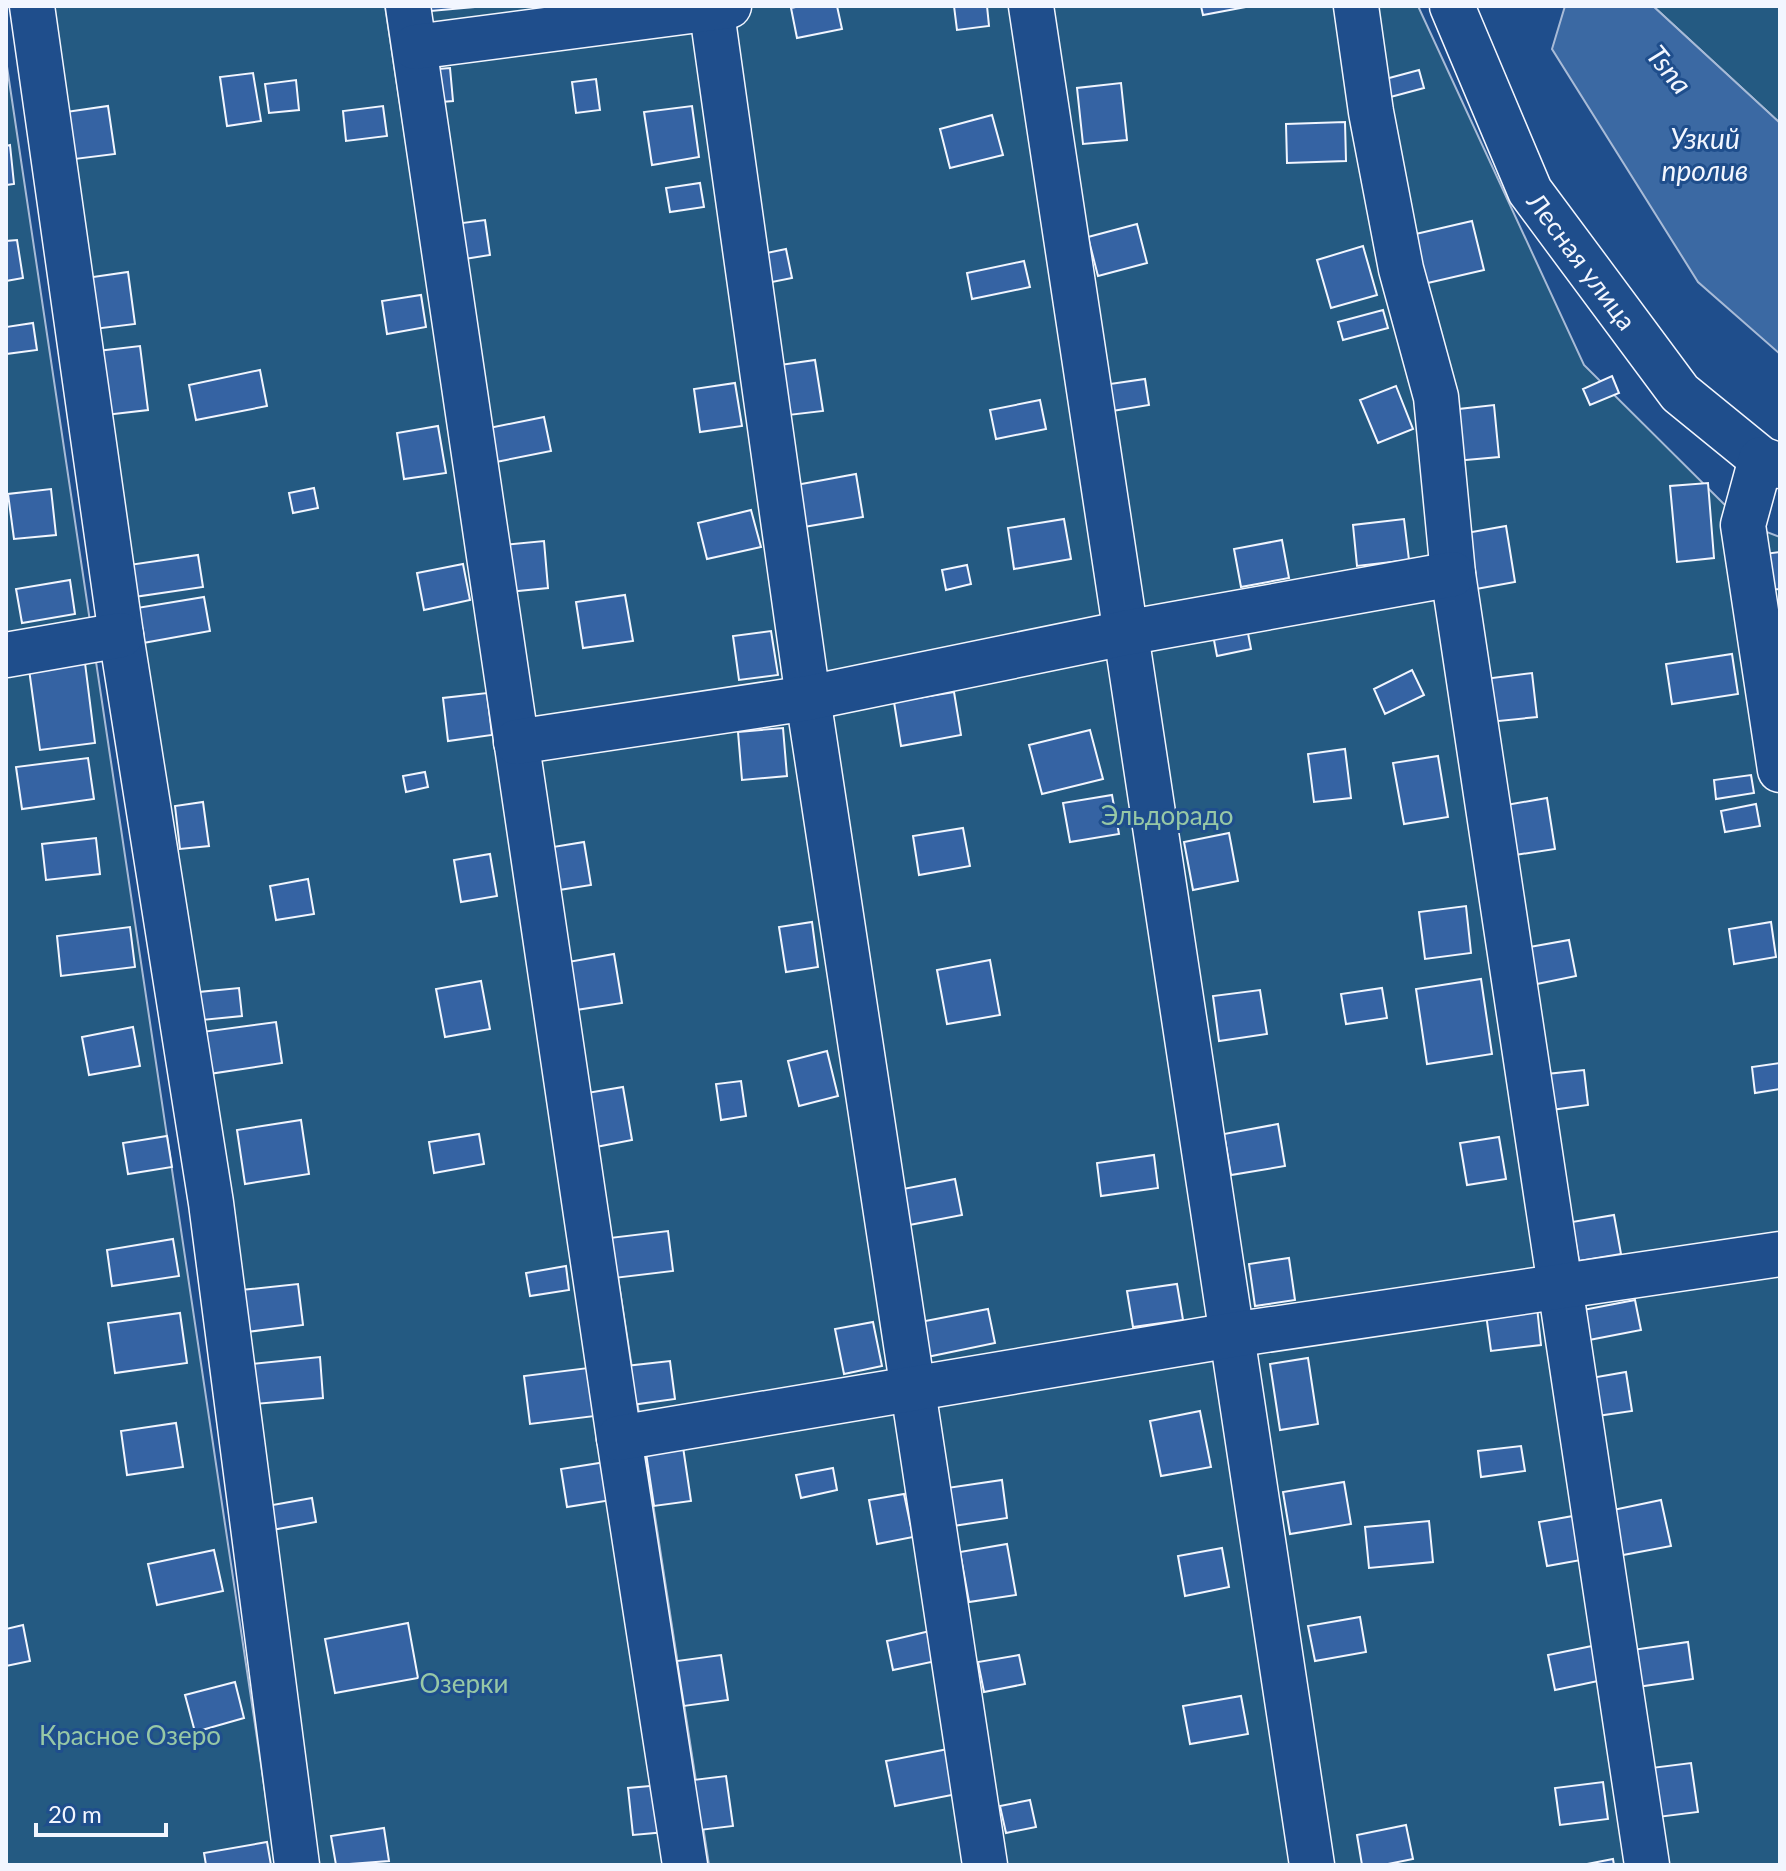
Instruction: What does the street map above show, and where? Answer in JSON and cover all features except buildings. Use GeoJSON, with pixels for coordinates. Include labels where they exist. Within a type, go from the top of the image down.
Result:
{"type":"FeatureCollection","features":[{"type":"Feature","properties":{"kind":"street"},"geometry":{"type":"LineString","coordinates":[[32,6],[121,635],[211,1203],[297,1865]]}},
{"type":"Feature","properties":{"kind":"street"},"geometry":{"type":"LineString","coordinates":[[1031,6],[1312,1865]]}},
{"type":"Feature","properties":{"kind":"street"},"geometry":{"type":"LineString","coordinates":[[1356,6],[1371,112],[1401,269],[1436,397],[1453,574],[1647,1865]]}},
{"type":"Feature","properties":{"kind":"street","name":"Лесная улица"},"geometry":{"type":"LineString","coordinates":[[1452,6],[1530,191],[1680,393],[1770,462]]}},
{"type":"Feature","properties":{"kind":"street"},"geometry":{"type":"LineString","coordinates":[[685,1865],[411,27],[717,7],[808,698],[985,1865]]}},
{"type":"Feature","properties":{"kind":"street"},"geometry":{"type":"LineString","coordinates":[[1770,462],[1743,525],[1780,770]]}},
{"type":"Feature","properties":{"kind":"street"},"geometry":{"type":"LineString","coordinates":[[516,742],[808,698],[1125,633],[1453,574]]}},
{"type":"Feature","properties":{"kind":"street"},"geometry":{"type":"LineString","coordinates":[[6,655],[121,635]]}},
{"type":"Feature","properties":{"kind":"street"},"geometry":{"type":"LineString","coordinates":[[619,1438],[1232,1335],[1780,1254]]}},
{"type":"Feature","properties":{"kind":"green space","name":"Озерки"},"geometry":{"type":"Polygon","coordinates":[[[42,6],[385,6],[669,1865],[314,1865],[42,6]]]}},
{"type":"Feature","properties":{"kind":"green space","name":"Эльдорадо"},"geometry":{"type":"Polygon","coordinates":[[[421,6],[1418,6],[1584,365],[1743,523],[1780,537],[1780,1865],[709,1865],[421,6]]]}},
{"type":"Feature","properties":{"kind":"green space"},"geometry":{"type":"Polygon","coordinates":[[[1653,6],[1780,6],[1780,123],[1653,6]]]}},
{"type":"Feature","properties":{"kind":"green space","name":"Красное Озеро"},"geometry":{"type":"Polygon","coordinates":[[[6,60],[276,1865],[6,1865],[6,60]]]}},
{"type":"Feature","properties":{"kind":"water","name":"Узкий пролив"},"geometry":{"type":"Polygon","coordinates":[[[1565,6],[1653,6],[1780,123],[1780,354],[1698,282],[1552,49],[1565,6]]]}},
{"type":"Feature","properties":{"kind":"water label","name":"Tsna"},"geometry":{"type":"Point","coordinates":[1670,69]}}]}
